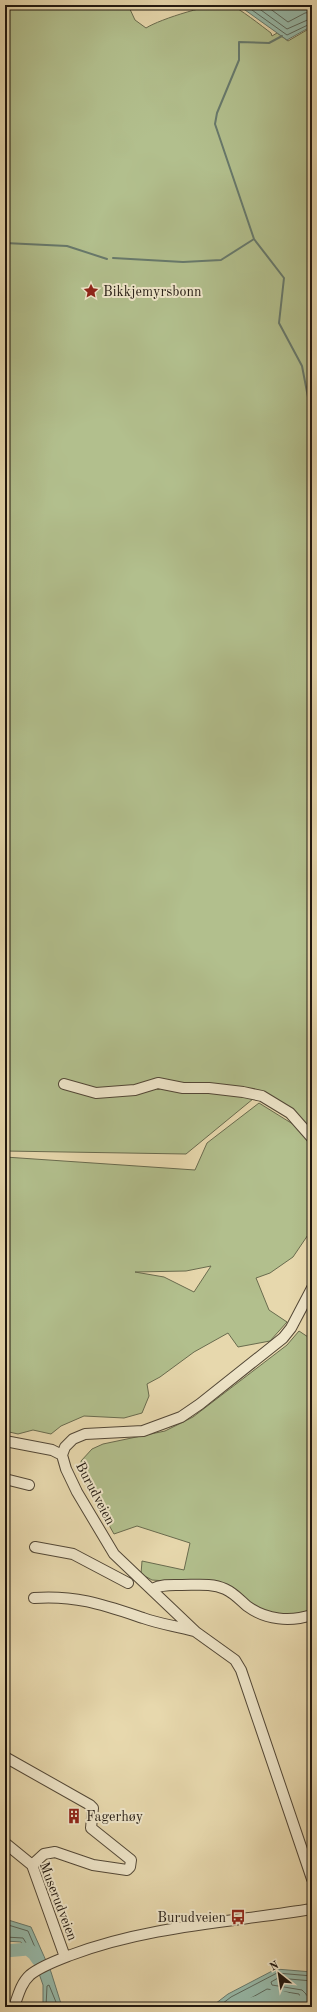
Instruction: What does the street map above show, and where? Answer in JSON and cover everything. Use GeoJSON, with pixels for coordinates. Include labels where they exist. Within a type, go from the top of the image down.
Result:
{"type":"FeatureCollection","features":[{"type":"Feature","properties":{"kind":"street"},"geometry":{"type":"LineString","coordinates":[[64,1084],[96,1093],[135,1090],[158,1083],[183,1088],[209,1088],[262,1096],[290,1113],[312,1138]]}},
{"type":"Feature","properties":{"kind":"street","name":"Burudveien"},"geometry":{"type":"LineString","coordinates":[[312,1288],[291,1328],[283,1338],[200,1404],[181,1417],[144,1431],[85,1434],[74,1439],[65,1447],[62,1455],[66,1469],[77,1492],[111,1549],[126,1567],[152,1589],[196,1632],[226,1652],[235,1660],[241,1670],[312,1879]]}},
{"type":"Feature","properties":{"kind":"street"},"geometry":{"type":"LineString","coordinates":[[5,1441],[32,1445],[52,1450],[62,1455]]}},
{"type":"Feature","properties":{"kind":"street"},"geometry":{"type":"LineString","coordinates":[[5,1478],[30,1485]]}},
{"type":"Feature","properties":{"kind":"street"},"geometry":{"type":"LineString","coordinates":[[35,1547],[73,1554],[128,1583]]}},
{"type":"Feature","properties":{"kind":"street"},"geometry":{"type":"LineString","coordinates":[[152,1589],[169,1584],[214,1585],[226,1590],[249,1607],[269,1617],[298,1619],[312,1615]]}},
{"type":"Feature","properties":{"kind":"street","name":"Burudveien"},"geometry":{"type":"LineString","coordinates":[[34,1598],[65,1597],[94,1602],[144,1619],[196,1632]]}},
{"type":"Feature","properties":{"kind":"street"},"geometry":{"type":"LineString","coordinates":[[5,1757],[90,1805],[93,1808],[91,1828],[131,1860],[127,1870],[110,1869],[55,1852],[44,1854],[32,1865]]}},
{"type":"Feature","properties":{"kind":"street","name":"Muserudveien"},"geometry":{"type":"LineString","coordinates":[[5,1843],[32,1865],[65,1957]]}},
{"type":"Feature","properties":{"kind":"street"},"geometry":{"type":"LineString","coordinates":[[14,2007],[24,1981],[36,1971],[65,1957],[101,1944],[139,1935],[312,1910]]}},
{"type":"Feature","properties":{"kind":"green space"},"geometry":{"type":"Polygon","coordinates":[[[5,5],[128,5],[135,20],[146,28],[163,20],[187,12],[212,6],[230,5],[239,9],[271,33],[272,36],[277,33],[288,41],[312,27],[312,1130],[259,1094],[186,1154],[5,1151],[5,5]]]}},
{"type":"Feature","properties":{"kind":"green space"},"geometry":{"type":"Polygon","coordinates":[[[259,1103],[296,1126],[312,1144],[312,1229],[293,1257],[270,1273],[256,1278],[269,1310],[287,1322],[270,1341],[238,1347],[228,1333],[194,1352],[160,1377],[147,1384],[149,1396],[142,1413],[124,1418],[84,1416],[61,1426],[51,1434],[33,1430],[18,1434],[5,1431],[5,1157],[195,1170],[207,1143],[259,1103]],[[211,1266],[186,1271],[135,1272],[164,1277],[194,1292],[211,1266]]]}},
{"type":"Feature","properties":{"kind":"green space"},"geometry":{"type":"Polygon","coordinates":[[[299,1331],[308,1337],[309,1355],[312,1362],[312,1613],[269,1617],[222,1585],[152,1580],[141,1574],[142,1561],[184,1570],[190,1543],[137,1526],[114,1534],[83,1479],[81,1461],[92,1449],[103,1444],[165,1431],[193,1417],[287,1345],[299,1331]]]}},
{"type":"Feature","properties":{"kind":"green space"},"geometry":{"type":"Polygon","coordinates":[[[278,1983],[312,2007],[217,2007],[278,1983]]]}},
{"type":"Feature","properties":{"kind":"water"},"geometry":{"type":"Polygon","coordinates":[[[238,5],[312,5],[312,26],[287,40],[238,5]]]}},
{"type":"Feature","properties":{"kind":"water"},"geometry":{"type":"Polygon","coordinates":[[[5,1919],[31,1927],[51,1972],[62,2007],[43,2007],[43,1985],[36,1965],[21,1942],[5,1941],[5,1919]]]}},
{"type":"Feature","properties":{"kind":"water"},"geometry":{"type":"Polygon","coordinates":[[[276,1969],[312,1972],[312,2007],[300,2007],[298,1997],[267,1993],[243,2007],[211,2007],[228,1994],[276,1969]]]}},
{"type":"Feature","properties":{"kind":"waterway"},"geometry":{"type":"LineString","coordinates":[[282,36],[269,43],[239,42],[239,60],[217,113],[215,124],[254,239],[284,278],[279,323],[302,366],[312,418]]}},
{"type":"Feature","properties":{"kind":"waterway"},"geometry":{"type":"LineString","coordinates":[[113,258],[183,262],[221,260],[254,239]]}},
{"type":"Feature","properties":{"kind":"waterway"},"geometry":{"type":"LineString","coordinates":[[5,243],[67,246],[107,259]]}},
{"type":"Feature","properties":{"kind":"waterway"},"geometry":{"type":"LineString","coordinates":[[5,1951],[28,1949],[38,1960]]}},
{"type":"Feature","properties":{"kind":"waterway"},"geometry":{"type":"LineString","coordinates":[[240,2007],[263,2001],[274,1995],[296,2002],[312,2002]]}},
{"type":"Feature","properties":{"kind":"place","name":"Bikkjemyrsbonn"},"geometry":{"type":"Point","coordinates":[91,291]}},
{"type":"Feature","properties":{"kind":"place","name":"Fagerhøy"},"geometry":{"type":"Point","coordinates":[74,1816]}},
{"type":"Feature","properties":{"kind":"place","name":"Burudveien"},"geometry":{"type":"Point","coordinates":[238,1917]}}]}
